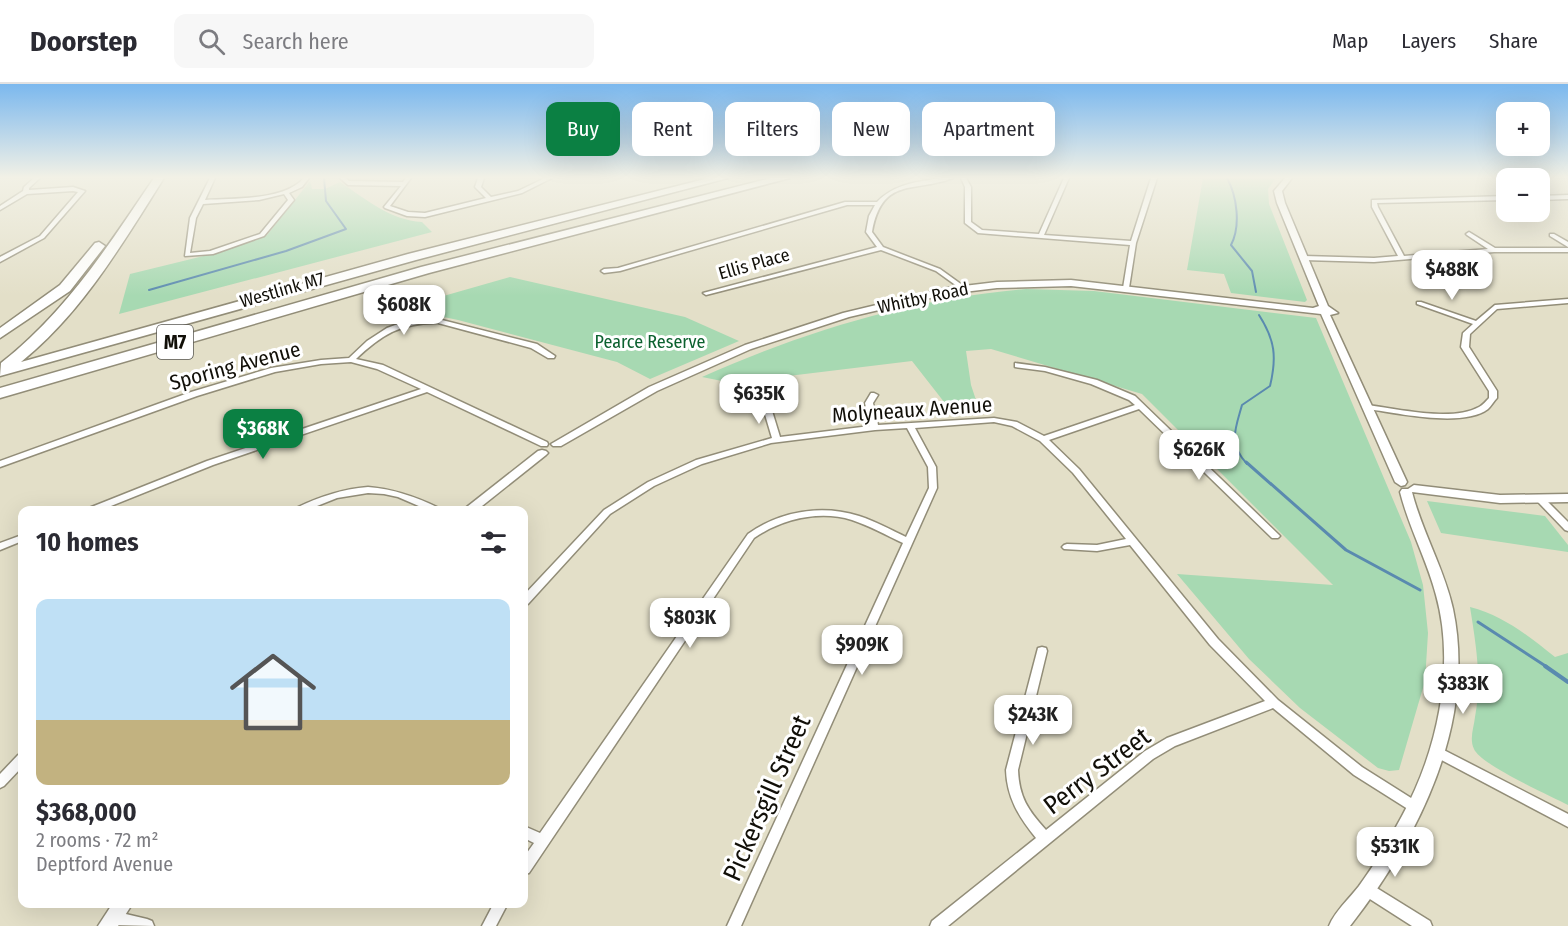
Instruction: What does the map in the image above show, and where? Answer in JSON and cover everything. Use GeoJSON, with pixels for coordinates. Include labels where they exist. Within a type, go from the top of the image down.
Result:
{"type":"FeatureCollection","features":[{"type":"Feature","properties":{"kind":"highway"},"geometry":{"type":"LineString","coordinates":[[0,334],[46,304],[78,275],[118,217]]}},
{"type":"Feature","properties":{"kind":"highway"},"geometry":{"type":"LineString","coordinates":[[0,371],[38,342],[75,301],[132,217]]}},
{"type":"Feature","properties":{"kind":"highway","name":"Westlink M7"},"geometry":{"type":"LineString","coordinates":[[0,371],[338,277],[568,217]]}},
{"type":"Feature","properties":{"kind":"highway","name":"Westlink M7"},"geometry":{"type":"LineString","coordinates":[[0,393],[349,291],[631,217]]}},
{"type":"Feature","properties":{"kind":"street"},"geometry":{"type":"LineString","coordinates":[[0,260],[42,237],[59,217]]}},
{"type":"Feature","properties":{"kind":"street"},"geometry":{"type":"LineString","coordinates":[[195,217],[188,234],[187,255],[211,253],[262,235],[277,217]]}},
{"type":"Feature","properties":{"kind":"street"},"geometry":{"type":"LineString","coordinates":[[604,271],[618,270],[799,217]]}},
{"type":"Feature","properties":{"kind":"street"},"geometry":{"type":"LineString","coordinates":[[873,217],[869,232],[881,248],[938,270],[963,288]]}},
{"type":"Feature","properties":{"kind":"street"},"geometry":{"type":"LineString","coordinates":[[968,217],[968,223],[973,229],[995,235],[1133,243]]}},
{"type":"Feature","properties":{"kind":"street"},"geometry":{"type":"LineString","coordinates":[[1041,236],[1049,217]]}},
{"type":"Feature","properties":{"kind":"street"},"geometry":{"type":"LineString","coordinates":[[1126,288],[1133,243],[1141,217]]}},
{"type":"Feature","properties":{"kind":"street"},"geometry":{"type":"LineString","coordinates":[[1288,217],[1322,310],[1407,488],[1438,574],[1452,656],[1449,698],[1436,751],[1415,807],[1400,836],[1366,889],[1338,926]]}},
{"type":"Feature","properties":{"kind":"street"},"geometry":{"type":"LineString","coordinates":[[1380,217],[1402,258]]}},
{"type":"Feature","properties":{"kind":"street"},"geometry":{"type":"LineString","coordinates":[[1469,234],[1494,250]]}},
{"type":"Feature","properties":{"kind":"street"},"geometry":{"type":"LineString","coordinates":[[1552,235],[1568,247]]}},
{"type":"Feature","properties":{"kind":"street"},"geometry":{"type":"LineString","coordinates":[[1304,258],[1402,258],[1494,250],[1568,247]]}},
{"type":"Feature","properties":{"kind":"street","name":"Ellis Place"},"geometry":{"type":"LineString","coordinates":[[706,293],[881,248]]}},
{"type":"Feature","properties":{"kind":"street","name":"Whitby Road"},"geometry":{"type":"LineString","coordinates":[[543,449],[555,452],[559,447],[557,444],[653,389],[748,347],[846,315],[963,288],[1065,283],[1322,310]]}},
{"type":"Feature","properties":{"kind":"street"},"geometry":{"type":"LineString","coordinates":[[1368,406],[1447,416],[1466,415],[1484,409],[1493,398],[1493,391],[1464,341],[1477,323],[1495,307],[1507,304],[1568,301]]}},
{"type":"Feature","properties":{"kind":"street"},"geometry":{"type":"LineString","coordinates":[[1419,303],[1477,323]]}},
{"type":"Feature","properties":{"kind":"street"},"geometry":{"type":"LineString","coordinates":[[351,360],[371,340],[389,329],[422,320],[438,321],[534,345],[551,356]]}},
{"type":"Feature","properties":{"kind":"street","name":"Sporing Avenue"},"geometry":{"type":"LineString","coordinates":[[0,464],[194,394],[274,370],[351,360],[380,367],[543,449]]}},
{"type":"Feature","properties":{"kind":"street"},"geometry":{"type":"LineString","coordinates":[[1018,365],[1045,369],[1094,382],[1132,398],[1275,536]]}},
{"type":"Feature","properties":{"kind":"street"},"geometry":{"type":"LineString","coordinates":[[102,506],[210,464],[426,390]]}},
{"type":"Feature","properties":{"kind":"street"},"geometry":{"type":"LineString","coordinates":[[874,395],[869,403],[875,428]]}},
{"type":"Feature","properties":{"kind":"street"},"geometry":{"type":"LineString","coordinates":[[765,401],[777,440]]}},
{"type":"Feature","properties":{"kind":"street"},"geometry":{"type":"LineString","coordinates":[[1043,440],[1140,406]]}},
{"type":"Feature","properties":{"kind":"street","name":"Molyneaux Avenue"},"geometry":{"type":"LineString","coordinates":[[528,597],[607,512],[651,484],[699,462],[777,440],[875,428],[994,420],[1014,424],[1043,440],[1076,471],[1214,642],[1274,703],[1358,771],[1415,807]]}},
{"type":"Feature","properties":{"kind":"street","name":"Pickersgill Street"},"geometry":{"type":"LineString","coordinates":[[734,926],[933,488],[932,467],[910,426]]}},
{"type":"Feature","properties":{"kind":"street"},"geometry":{"type":"LineString","coordinates":[[474,506],[543,449]]}},
{"type":"Feature","properties":{"kind":"street"},"geometry":{"type":"LineString","coordinates":[[1407,488],[1500,499],[1568,498]]}},
{"type":"Feature","properties":{"kind":"street"},"geometry":{"type":"LineString","coordinates":[[306,506],[324,497],[377,490],[409,496],[428,506]]}},
{"type":"Feature","properties":{"kind":"street"},"geometry":{"type":"LineString","coordinates":[[1541,500],[1568,528]]}},
{"type":"Feature","properties":{"kind":"street"},"geometry":{"type":"LineString","coordinates":[[528,861],[751,536],[763,526],[789,517],[829,514],[853,517],[907,541]]}},
{"type":"Feature","properties":{"kind":"street"},"geometry":{"type":"LineString","coordinates":[[0,546],[18,539]]}},
{"type":"Feature","properties":{"kind":"street"},"geometry":{"type":"LineString","coordinates":[[1067,548],[1097,548],[1133,541]]}},
{"type":"Feature","properties":{"kind":"street"},"geometry":{"type":"LineString","coordinates":[[1042,651],[1012,770],[1011,785],[1022,812],[1046,838]]}},
{"type":"Feature","properties":{"kind":"street","name":"Perry Street"},"geometry":{"type":"LineString","coordinates":[[936,926],[1149,755],[1171,742],[1274,703]]}},
{"type":"Feature","properties":{"kind":"street"},"geometry":{"type":"LineString","coordinates":[[1436,751],[1568,821]]}},
{"type":"Feature","properties":{"kind":"street"},"geometry":{"type":"LineString","coordinates":[[0,782],[18,763]]}},
{"type":"Feature","properties":{"kind":"street"},"geometry":{"type":"LineString","coordinates":[[528,834],[541,840]]}},
{"type":"Feature","properties":{"kind":"street"},"geometry":{"type":"LineString","coordinates":[[1366,889],[1425,926]]}},
{"type":"Feature","properties":{"kind":"street"},"geometry":{"type":"LineString","coordinates":[[489,926],[498,908]]}},
{"type":"Feature","properties":{"kind":"street"},"geometry":{"type":"LineString","coordinates":[[115,916],[147,926]]}},
{"type":"Feature","properties":{"kind":"green space"},"geometry":{"type":"Polygon","coordinates":[[[281,217],[400,217],[422,222],[432,232],[119,314],[130,274],[224,251],[267,235],[281,217]]]}},
{"type":"Feature","properties":{"kind":"green space"},"geometry":{"type":"Polygon","coordinates":[[[1196,217],[1274,217],[1307,300],[1305,302],[1231,293],[1224,274],[1187,270],[1196,217]]]}},
{"type":"Feature","properties":{"kind":"green space","name":"Pearce Reserve"},"geometry":{"type":"Polygon","coordinates":[[[510,277],[685,317],[739,341],[650,379],[617,362],[458,320],[434,315],[414,317],[408,310],[398,309],[510,277]]]}},
{"type":"Feature","properties":{"kind":"green space"},"geometry":{"type":"Polygon","coordinates":[[[1026,289],[1094,291],[1316,318],[1411,542],[1423,585],[1428,633],[1425,681],[1399,770],[1389,771],[1378,768],[1300,708],[1249,659],[1177,574],[1333,585],[1142,394],[991,349],[966,351],[971,385],[980,412],[955,416],[912,361],[780,377],[773,393],[767,393],[759,379],[722,381],[702,377],[780,345],[861,319],[943,300],[1026,289]]]}},
{"type":"Feature","properties":{"kind":"green space"},"geometry":{"type":"Polygon","coordinates":[[[1427,501],[1545,516],[1568,545],[1568,552],[1441,533],[1427,501]]]}},
{"type":"Feature","properties":{"kind":"green space"},"geometry":{"type":"Polygon","coordinates":[[[1470,607],[1504,621],[1555,657],[1568,653],[1568,805],[1502,771],[1479,756],[1474,749],[1472,737],[1478,676],[1470,607]]]}},
{"type":"Feature","properties":{"kind":"waterway"},"geometry":{"type":"LineString","coordinates":[[149,290],[286,251],[346,229],[338,217]]}},
{"type":"Feature","properties":{"kind":"waterway"},"geometry":{"type":"LineString","coordinates":[[1237,217],[1231,245],[1252,271],[1256,292]]}},
{"type":"Feature","properties":{"kind":"waterway"},"geometry":{"type":"LineString","coordinates":[[1247,464],[1235,443],[1237,422],[1242,405],[1270,386],[1274,357],[1271,341],[1259,315]]}},
{"type":"Feature","properties":{"kind":"waterway"},"geometry":{"type":"LineString","coordinates":[[1246,462],[1346,550],[1420,590]]}},
{"type":"Feature","properties":{"kind":"waterway"},"geometry":{"type":"LineString","coordinates":[[1478,622],[1547,667]]}},
{"type":"Feature","properties":{"kind":"waterway"},"geometry":{"type":"LineString","coordinates":[[1545,666],[1568,682]]}}]}
